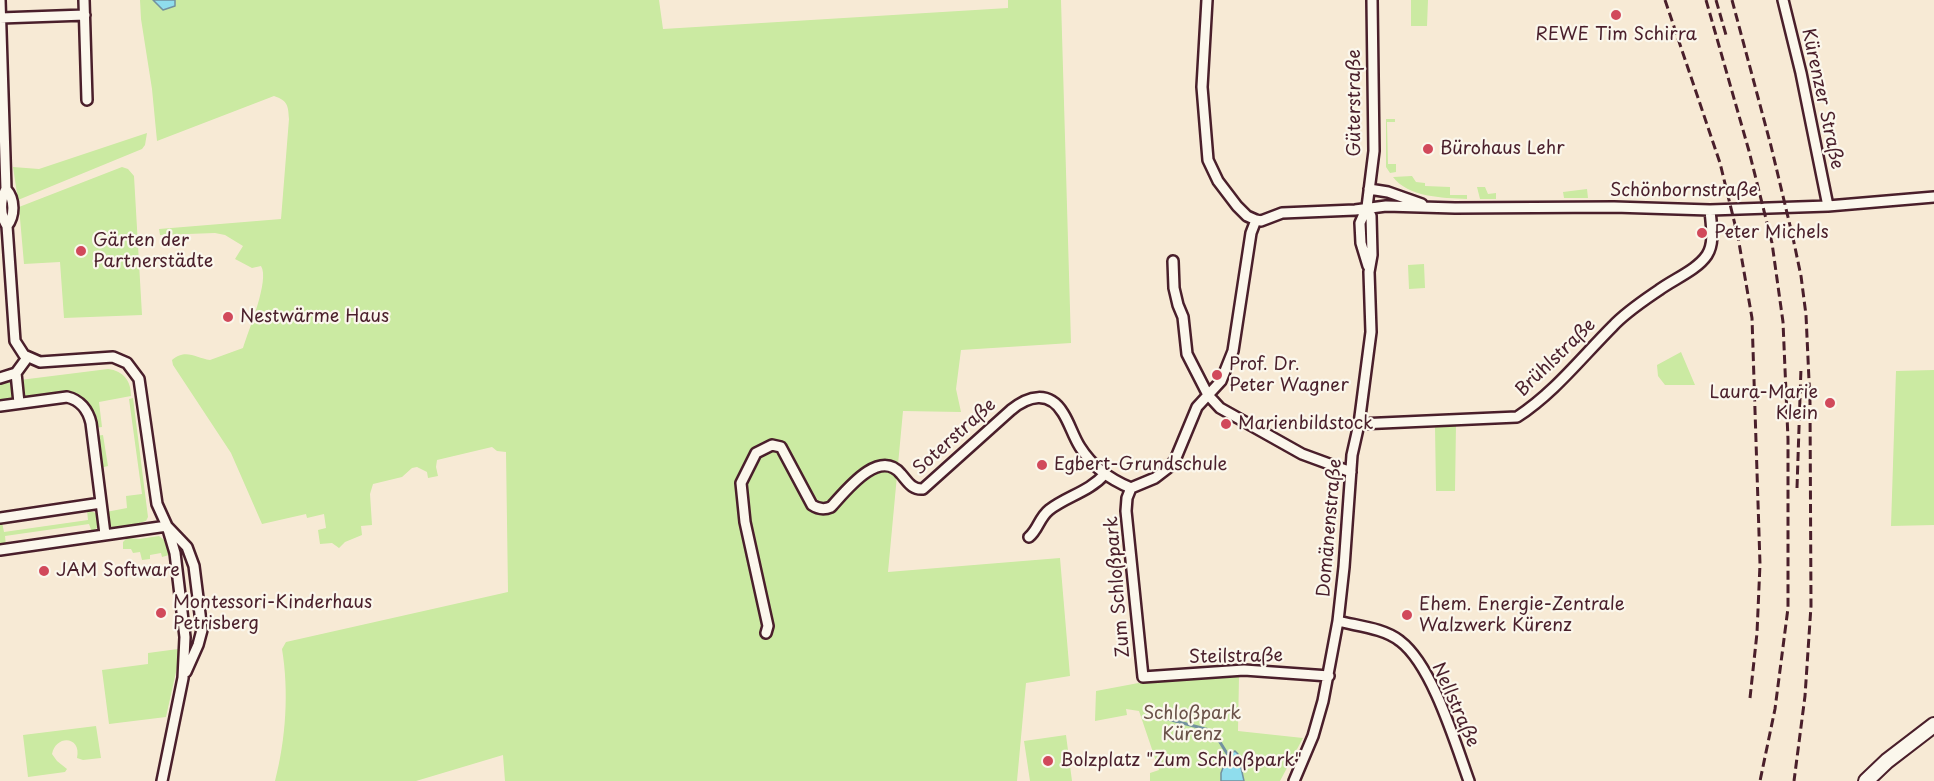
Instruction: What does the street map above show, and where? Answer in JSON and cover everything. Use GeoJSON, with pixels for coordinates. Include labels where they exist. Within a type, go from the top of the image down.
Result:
{"type":"FeatureCollection","features":[{"type":"Feature","properties":{"kind":"main road"},"geometry":{"type":"LineString","coordinates":[[1866,781],[1887,761],[1934,725]]}},
{"type":"Feature","properties":{"kind":"street"},"geometry":{"type":"LineString","coordinates":[[0,0],[6,189],[1,207],[2,218],[7,226],[14,336],[17,347],[27,358],[40,362],[53,363],[107,356],[118,358],[132,367],[140,386],[157,504],[167,526],[175,553],[185,638],[183,678],[162,781]]}},
{"type":"Feature","properties":{"kind":"street"},"geometry":{"type":"LineString","coordinates":[[84,0],[87,100]]}},
{"type":"Feature","properties":{"kind":"street"},"geometry":{"type":"LineString","coordinates":[[1207,0],[1202,87],[1208,160],[1218,181],[1237,206],[1247,216],[1261,221],[1282,213],[1355,210],[1367,207]]}},
{"type":"Feature","properties":{"kind":"street","name":"Güterstraße"},"geometry":{"type":"LineString","coordinates":[[1367,207],[1375,132],[1372,0]]}},
{"type":"Feature","properties":{"kind":"street","name":"Kürenzer Straße"},"geometry":{"type":"LineString","coordinates":[[1783,0],[1801,73],[1828,206]]}},
{"type":"Feature","properties":{"kind":"street"},"geometry":{"type":"LineString","coordinates":[[0,18],[85,15]]}},
{"type":"Feature","properties":{"kind":"street","name":"Schönbornstraße"},"geometry":{"type":"LineString","coordinates":[[1369,189],[1388,192],[1433,207]]}},
{"type":"Feature","properties":{"kind":"street","name":"Schönbornstraße"},"geometry":{"type":"LineString","coordinates":[[1367,207],[1614,207],[1710,210],[1828,206],[1934,197]]}},
{"type":"Feature","properties":{"kind":"street","name":"Domänenstraße"},"geometry":{"type":"LineString","coordinates":[[1294,781],[1313,736],[1329,675],[1338,621],[1351,472],[1371,332],[1371,216],[1367,207]]}},
{"type":"Feature","properties":{"kind":"street","name":"Brühlstraße"},"geometry":{"type":"LineString","coordinates":[[1359,424],[1516,417],[1535,404],[1575,368],[1613,326],[1638,304],[1701,262],[1710,249],[1712,241],[1710,210]]}},
{"type":"Feature","properties":{"kind":"street"},"geometry":{"type":"LineString","coordinates":[[1131,488],[1155,478],[1175,460],[1197,407],[1221,381],[1233,351],[1251,233],[1256,220]]}},
{"type":"Feature","properties":{"kind":"street"},"geometry":{"type":"LineString","coordinates":[[1173,261],[1174,288],[1183,317],[1187,354],[1208,395],[1220,408],[1302,454],[1351,472]]}},
{"type":"Feature","properties":{"kind":"street"},"geometry":{"type":"LineString","coordinates":[[0,378],[16,373],[27,358]]}},
{"type":"Feature","properties":{"kind":"street"},"geometry":{"type":"LineString","coordinates":[[16,373],[19,402]]}},
{"type":"Feature","properties":{"kind":"street"},"geometry":{"type":"LineString","coordinates":[[0,406],[67,397],[75,399],[84,408],[91,423],[105,534]]}},
{"type":"Feature","properties":{"kind":"street","name":"Soterstraße"},"geometry":{"type":"LineString","coordinates":[[766,633],[768,626],[745,522],[741,483],[750,461],[763,448],[772,445],[781,447],[812,505],[826,509],[839,499],[850,485],[865,474],[886,465],[899,471],[916,489],[923,489],[1025,399],[1039,398],[1052,401],[1061,410],[1080,447],[1105,474],[1116,482],[1131,488]]}},
{"type":"Feature","properties":{"kind":"street"},"geometry":{"type":"LineString","coordinates":[[1029,537],[1048,511],[1089,489],[1105,474]]}},
{"type":"Feature","properties":{"kind":"street","name":"Zum Schloßpark"},"geometry":{"type":"LineString","coordinates":[[1131,488],[1126,511],[1143,677]]}},
{"type":"Feature","properties":{"kind":"street"},"geometry":{"type":"LineString","coordinates":[[0,518],[101,502]]}},
{"type":"Feature","properties":{"kind":"street"},"geometry":{"type":"LineString","coordinates":[[0,550],[167,526],[180,537],[191,554],[202,630],[198,645],[183,678]]}},
{"type":"Feature","properties":{"kind":"street","name":"Nellstraße"},"geometry":{"type":"LineString","coordinates":[[1338,621],[1389,634],[1400,640],[1417,659],[1440,705],[1468,781]]}},
{"type":"Feature","properties":{"kind":"street","name":"Steilstraße"},"geometry":{"type":"LineString","coordinates":[[1143,677],[1244,670],[1329,675]]}},
{"type":"Feature","properties":{"kind":"green space"},"geometry":{"type":"Polygon","coordinates":[[[140,0],[153,0],[163,10],[175,6],[175,0],[659,0],[663,29],[1008,8],[1008,0],[1061,0],[1071,343],[961,350],[956,389],[961,412],[903,411],[888,572],[1060,558],[1070,676],[1026,683],[1017,781],[505,781],[503,755],[416,781],[275,781],[282,749],[285,715],[282,649],[286,642],[508,592],[506,452],[497,451],[492,447],[437,460],[438,476],[428,478],[427,472],[417,467],[412,468],[402,477],[373,484],[370,494],[372,525],[361,526],[362,535],[345,542],[339,548],[332,543],[320,544],[318,530],[326,528],[324,514],[307,518],[306,514],[262,524],[231,453],[173,365],[172,360],[186,354],[210,360],[243,348],[261,294],[263,273],[261,266],[252,268],[235,259],[243,246],[225,235],[215,233],[160,235],[159,229],[281,219],[288,107],[285,102],[274,96],[157,141],[140,0]]]}},
{"type":"Feature","properties":{"kind":"green space"},"geometry":{"type":"Polygon","coordinates":[[[1411,0],[1428,0],[1427,26],[1411,26],[1411,0]]]}},
{"type":"Feature","properties":{"kind":"green space"},"geometry":{"type":"Polygon","coordinates":[[[1386,119],[1395,119],[1395,122],[1387,122],[1388,164],[1396,164],[1396,172],[1390,173],[1386,167],[1386,119]]]}},
{"type":"Feature","properties":{"kind":"green space"},"geometry":{"type":"Polygon","coordinates":[[[147,133],[142,149],[18,200],[13,167],[39,169],[147,133]]]}},
{"type":"Feature","properties":{"kind":"green space","name":"Gärten der Partnerstädte"},"geometry":{"type":"Polygon","coordinates":[[[122,167],[128,169],[134,176],[142,315],[64,318],[60,262],[24,264],[19,207],[122,167]]]}},
{"type":"Feature","properties":{"kind":"green space"},"geometry":{"type":"Polygon","coordinates":[[[1412,176],[1416,182],[1425,183],[1425,186],[1450,187],[1450,195],[1467,195],[1467,199],[1426,195],[1407,189],[1393,177],[1412,176]]]}},
{"type":"Feature","properties":{"kind":"green space"},"geometry":{"type":"Polygon","coordinates":[[[1477,187],[1485,187],[1488,194],[1496,193],[1496,199],[1480,199],[1477,187]]]}},
{"type":"Feature","properties":{"kind":"green space"},"geometry":{"type":"Polygon","coordinates":[[[1587,189],[1588,198],[1564,198],[1563,192],[1587,189]]]}},
{"type":"Feature","properties":{"kind":"green space"},"geometry":{"type":"Polygon","coordinates":[[[1424,264],[1425,288],[1409,289],[1408,265],[1424,264]]]}},
{"type":"Feature","properties":{"kind":"green space"},"geometry":{"type":"Polygon","coordinates":[[[1681,352],[1695,385],[1665,385],[1658,376],[1657,365],[1681,352]]]}},
{"type":"Feature","properties":{"kind":"green space"},"geometry":{"type":"Polygon","coordinates":[[[108,369],[126,378],[131,396],[99,402],[102,427],[94,428],[84,402],[27,399],[22,393],[20,380],[108,369]]]}},
{"type":"Feature","properties":{"kind":"green space"},"geometry":{"type":"Polygon","coordinates":[[[1934,370],[1934,525],[1891,526],[1896,371],[1934,370]]]}},
{"type":"Feature","properties":{"kind":"green space"},"geometry":{"type":"Polygon","coordinates":[[[13,382],[14,395],[9,400],[0,403],[0,384],[13,382]]]}},
{"type":"Feature","properties":{"kind":"green space"},"geometry":{"type":"Polygon","coordinates":[[[133,398],[148,517],[146,521],[114,529],[107,522],[106,512],[127,508],[126,496],[142,494],[129,399],[133,398]]]}},
{"type":"Feature","properties":{"kind":"green space"},"geometry":{"type":"Polygon","coordinates":[[[1456,424],[1455,491],[1436,491],[1435,426],[1456,424]]]}},
{"type":"Feature","properties":{"kind":"green space"},"geometry":{"type":"Polygon","coordinates":[[[103,435],[108,466],[100,468],[96,436],[103,435]]]}},
{"type":"Feature","properties":{"kind":"green space"},"geometry":{"type":"Polygon","coordinates":[[[87,510],[96,513],[99,517],[99,526],[92,532],[89,524],[5,536],[6,546],[0,546],[0,523],[2,522],[4,532],[88,520],[87,510]]]}},
{"type":"Feature","properties":{"kind":"green space"},"geometry":{"type":"Polygon","coordinates":[[[159,536],[164,540],[169,555],[162,557],[161,553],[150,555],[150,559],[142,560],[140,552],[133,553],[131,549],[123,549],[123,542],[127,538],[159,536]]]}},
{"type":"Feature","properties":{"kind":"green space"},"geometry":{"type":"Polygon","coordinates":[[[178,649],[178,663],[166,717],[109,724],[102,670],[148,664],[148,653],[178,649]]]}},
{"type":"Feature","properties":{"kind":"green space","name":"Schloßpark Kürenz"},"geometry":{"type":"Polygon","coordinates":[[[1239,676],[1238,731],[1303,738],[1280,781],[1150,781],[1150,773],[1159,770],[1139,711],[1126,709],[1127,715],[1095,721],[1096,691],[1149,681],[1239,676]]]}},
{"type":"Feature","properties":{"kind":"green space"},"geometry":{"type":"Polygon","coordinates":[[[96,726],[101,758],[83,760],[77,758],[76,745],[68,740],[63,741],[58,743],[52,754],[67,769],[65,772],[28,777],[23,735],[96,726]]]}},
{"type":"Feature","properties":{"kind":"green space","name":"Bolzplatz \"Zum Schloßpark\""},"geometry":{"type":"Polygon","coordinates":[[[1066,735],[1072,781],[1030,781],[1024,741],[1066,735]]]}},
{"type":"Feature","properties":{"kind":"water"},"geometry":{"type":"Polygon","coordinates":[[[153,0],[175,0],[175,6],[163,10],[153,0]]]}},
{"type":"Feature","properties":{"kind":"water"},"geometry":{"type":"Polygon","coordinates":[[[1235,751],[1238,754],[1244,781],[1221,781],[1221,773],[1228,755],[1235,751]]]}},
{"type":"Feature","properties":{"kind":"waterway"},"geometry":{"type":"LineString","coordinates":[[1160,717],[1213,731],[1228,755]]}},
{"type":"Feature","properties":{"kind":"railway"},"geometry":{"type":"LineString","coordinates":[[1665,0],[1720,163],[1738,237],[1752,318],[1760,564],[1757,633],[1750,698]]}},
{"type":"Feature","properties":{"kind":"railway"},"geometry":{"type":"LineString","coordinates":[[1706,0],[1749,151],[1772,243],[1783,322],[1788,439],[1788,608],[1775,709],[1760,781]]}},
{"type":"Feature","properties":{"kind":"railway"},"geometry":{"type":"LineString","coordinates":[[1716,0],[1726,35]]}},
{"type":"Feature","properties":{"kind":"railway"},"geometry":{"type":"LineString","coordinates":[[1732,0],[1793,238],[1806,315],[1810,402],[1811,606],[1805,696],[1794,781]]}},
{"type":"Feature","properties":{"kind":"railway"},"geometry":{"type":"LineString","coordinates":[[1797,488],[1801,368]]}},
{"type":"Feature","properties":{"kind":"place","name":"REWE Tim Schirra"},"geometry":{"type":"Point","coordinates":[1616,15]}},
{"type":"Feature","properties":{"kind":"place","name":"Bürohaus Lehr"},"geometry":{"type":"Point","coordinates":[1428,149]}},
{"type":"Feature","properties":{"kind":"place","name":"Peter Michels"},"geometry":{"type":"Point","coordinates":[1702,233]}},
{"type":"Feature","properties":{"kind":"place","name":"Gärten der Partnerstädte"},"geometry":{"type":"Point","coordinates":[81,251]}},
{"type":"Feature","properties":{"kind":"place","name":"Nestwärme Haus"},"geometry":{"type":"Point","coordinates":[228,317]}},
{"type":"Feature","properties":{"kind":"place","name":"Prof. Dr. Peter Wagner"},"geometry":{"type":"Point","coordinates":[1217,375]}},
{"type":"Feature","properties":{"kind":"place","name":"Laura-Marie Klein"},"geometry":{"type":"Point","coordinates":[1830,403]}},
{"type":"Feature","properties":{"kind":"place","name":"Marienbildstock"},"geometry":{"type":"Point","coordinates":[1226,424]}},
{"type":"Feature","properties":{"kind":"place","name":"Egbert-Grundschule"},"geometry":{"type":"Point","coordinates":[1042,465]}},
{"type":"Feature","properties":{"kind":"place","name":"JAM Software"},"geometry":{"type":"Point","coordinates":[44,571]}},
{"type":"Feature","properties":{"kind":"place","name":"Montessori-Kinderhaus Petrisberg"},"geometry":{"type":"Point","coordinates":[161,613]}},
{"type":"Feature","properties":{"kind":"place","name":"Ehem. Energie-Zentrale Walzwerk Kürenz"},"geometry":{"type":"Point","coordinates":[1407,615]}},
{"type":"Feature","properties":{"kind":"place","name":"Bolzplatz \"Zum Schloßpark\""},"geometry":{"type":"Point","coordinates":[1048,761]}}]}
